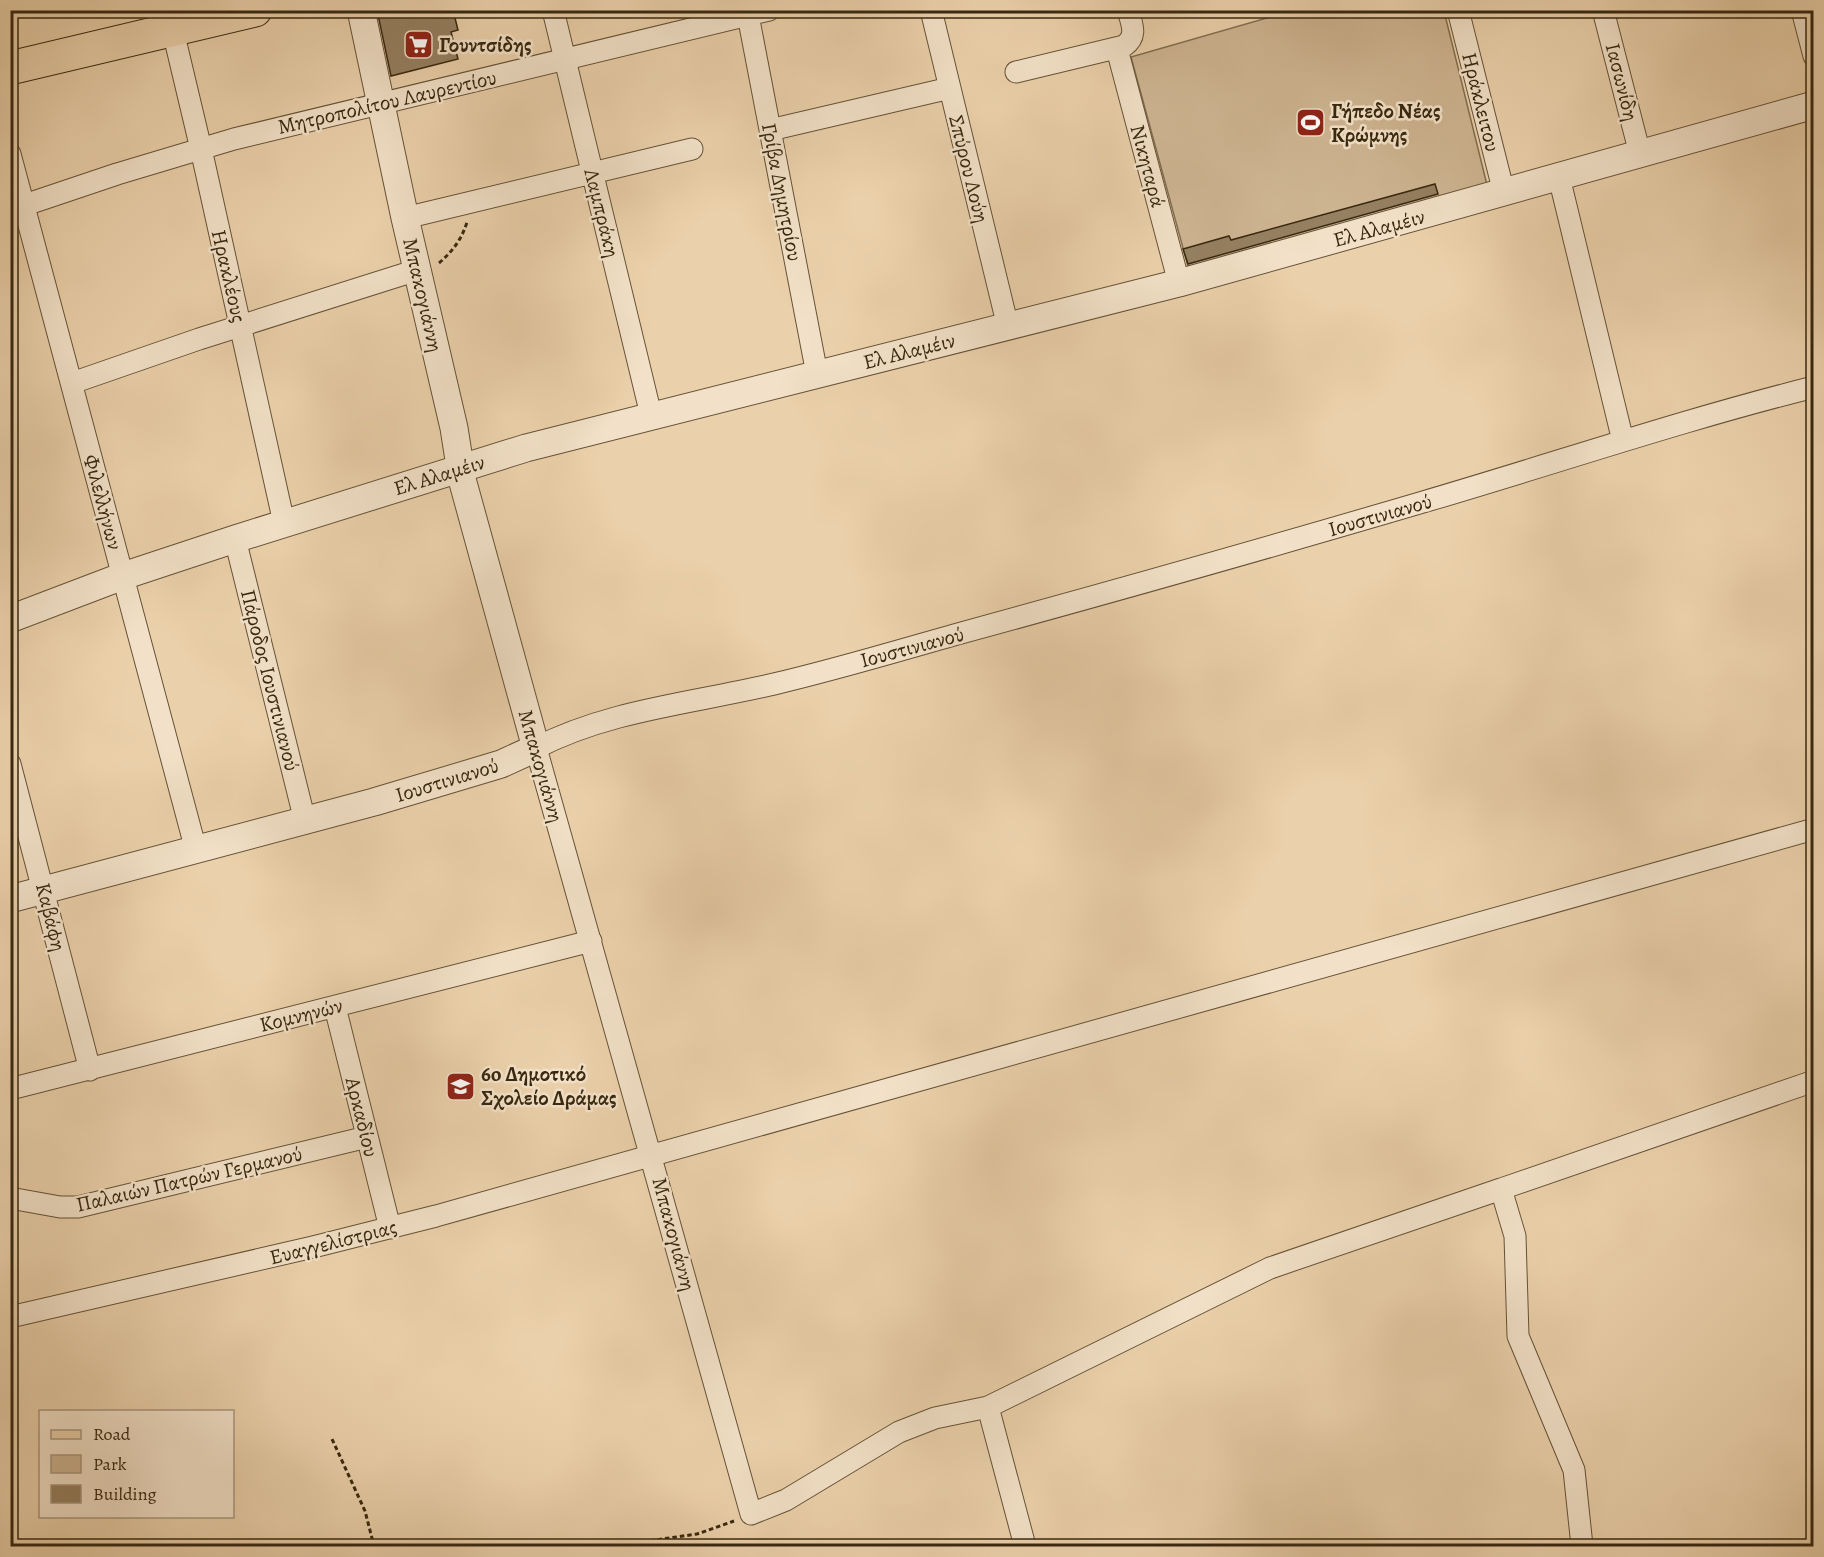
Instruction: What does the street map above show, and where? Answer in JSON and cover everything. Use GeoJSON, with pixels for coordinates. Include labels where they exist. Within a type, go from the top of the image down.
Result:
{"type":"FeatureCollection","features":[{"type":"Feature","properties":{"kind":"main road"},"geometry":{"type":"LineString","coordinates":[[10,68],[171,20],[255,10]]}},
{"type":"Feature","properties":{"kind":"street","name":"Μπακογιάννη"},"geometry":{"type":"LineString","coordinates":[[361,10],[405,218],[452,418],[460,468],[536,748],[652,1154],[751,1514]]}},
{"type":"Feature","properties":{"kind":"street","name":"Λαμπράκη"},"geometry":{"type":"LineString","coordinates":[[553,10],[651,415]]}},
{"type":"Feature","properties":{"kind":"street","name":"Μητροπολίτου Λαυρεντίου"},"geometry":{"type":"LineString","coordinates":[[18,208],[234,139],[380,102],[565,60],[747,13],[769,10]]}},
{"type":"Feature","properties":{"kind":"street","name":"Σπύρου Λούη"},"geometry":{"type":"LineString","coordinates":[[931,10],[1008,327]]}},
{"type":"Feature","properties":{"kind":"street","name":"Νικηταρά"},"geometry":{"type":"LineString","coordinates":[[1128,10],[1125,43],[1179,283]]}},
{"type":"Feature","properties":{"kind":"street","name":"Ηράκλειτου"},"geometry":{"type":"LineString","coordinates":[[1458,10],[1504,194]]}},
{"type":"Feature","properties":{"kind":"street","name":"Ιασωνίδη"},"geometry":{"type":"LineString","coordinates":[[1603,10],[1640,154]]}},
{"type":"Feature","properties":{"kind":"street"},"geometry":{"type":"LineString","coordinates":[[1802,10],[1814,56]]}},
{"type":"Feature","properties":{"kind":"street","name":"Γρίβα Δημητρίου"},"geometry":{"type":"LineString","coordinates":[[747,13],[817,374]]}},
{"type":"Feature","properties":{"kind":"street","name":"Ηρακλέους"},"geometry":{"type":"LineString","coordinates":[[171,20],[284,523]]}},
{"type":"Feature","properties":{"kind":"street"},"geometry":{"type":"LineString","coordinates":[[1016,72],[1125,43]]}},
{"type":"Feature","properties":{"kind":"street"},"geometry":{"type":"LineString","coordinates":[[770,130],[950,88]]}},
{"type":"Feature","properties":{"kind":"street","name":"Ελ Αλαμέιν"},"geometry":{"type":"LineString","coordinates":[[10,619],[123,576],[460,468],[651,415],[1179,283],[1504,194],[1814,105]]}},
{"type":"Feature","properties":{"kind":"street"},"geometry":{"type":"LineString","coordinates":[[405,218],[692,149]]}},
{"type":"Feature","properties":{"kind":"street","name":"Φιλελλήνων"},"geometry":{"type":"LineString","coordinates":[[10,154],[18,208],[72,383],[196,850]]}},
{"type":"Feature","properties":{"kind":"street"},"geometry":{"type":"LineString","coordinates":[[1560,177],[1623,441]]}},
{"type":"Feature","properties":{"kind":"street"},"geometry":{"type":"LineString","coordinates":[[72,383],[417,270]]}},
{"type":"Feature","properties":{"kind":"street","name":"Ιουστινιανού"},"geometry":{"type":"LineString","coordinates":[[10,899],[305,821],[501,764],[568,732],[593,724],[822,672],[1126,588],[1424,502],[1733,408],[1814,387]]}},
{"type":"Feature","properties":{"kind":"street","name":"Πάροδος Ιουστινιανού"},"geometry":{"type":"LineString","coordinates":[[234,539],[305,821]]}},
{"type":"Feature","properties":{"kind":"street","name":"Καβάφη"},"geometry":{"type":"LineString","coordinates":[[10,764],[90,1070]]}},
{"type":"Feature","properties":{"kind":"street","name":"Ευαγγελίστριας"},"geometry":{"type":"LineString","coordinates":[[10,1317],[390,1228],[1814,829]]}},
{"type":"Feature","properties":{"kind":"street","name":"Κομνηνών"},"geometry":{"type":"LineString","coordinates":[[10,1089],[591,941]]}},
{"type":"Feature","properties":{"kind":"street","name":"Αρκαδίου"},"geometry":{"type":"LineString","coordinates":[[335,1007],[390,1228]]}},
{"type":"Feature","properties":{"kind":"street"},"geometry":{"type":"LineString","coordinates":[[751,1514],[786,1500],[888,1438],[912,1426],[935,1418],[988,1407],[1270,1268],[1814,1081]]}},
{"type":"Feature","properties":{"kind":"street","name":"Παλαιών Πατρών Γερμανού"},"geometry":{"type":"LineString","coordinates":[[10,1198],[60,1208],[78,1207],[367,1137]]}},
{"type":"Feature","properties":{"kind":"street"},"geometry":{"type":"LineString","coordinates":[[1501,1189],[1515,1236],[1518,1336],[1574,1470],[1582,1546]]}},
{"type":"Feature","properties":{"kind":"street"},"geometry":{"type":"LineString","coordinates":[[988,1407],[1025,1546]]}},
{"type":"Feature","properties":{"kind":"path"},"geometry":{"type":"LineString","coordinates":[[417,270],[440,262],[451,252],[462,236],[466,225],[468,203]]}},
{"type":"Feature","properties":{"kind":"path"},"geometry":{"type":"LineString","coordinates":[[332,1439],[365,1511],[374,1546]]}},
{"type":"Feature","properties":{"kind":"path"},"geometry":{"type":"LineString","coordinates":[[613,1546],[697,1534],[751,1514]]}},
{"type":"Feature","properties":{"kind":"green space","name":"Γήπεδο Νέας Κρώμνης"},"geometry":{"type":"Polygon","coordinates":[[[1291,11],[1444,11],[1488,189],[1189,270],[1131,57],[1291,11]]]}},
{"type":"Feature","properties":{"kind":"building","name":"Γουντσίδης"},"geometry":{"type":"Polygon","coordinates":[[[377,10],[453,10],[458,30],[451,32],[458,59],[391,76],[377,10]]]}},
{"type":"Feature","properties":{"kind":"building"},"geometry":{"type":"Polygon","coordinates":[[[1435,184],[1438,194],[1188,264],[1183,249],[1229,236],[1231,240],[1435,184]]]}},
{"type":"Feature","properties":{"kind":"place","name":"Γουντσίδης"},"geometry":{"type":"Point","coordinates":[418,45]}},
{"type":"Feature","properties":{"kind":"place","name":"Γήπεδο Νέας Κρώμνης"},"geometry":{"type":"Point","coordinates":[1310,123]}},
{"type":"Feature","properties":{"kind":"place","name":"6o Δημοτικό Σχολείο Δράμας"},"geometry":{"type":"Point","coordinates":[460,1086]}}]}
